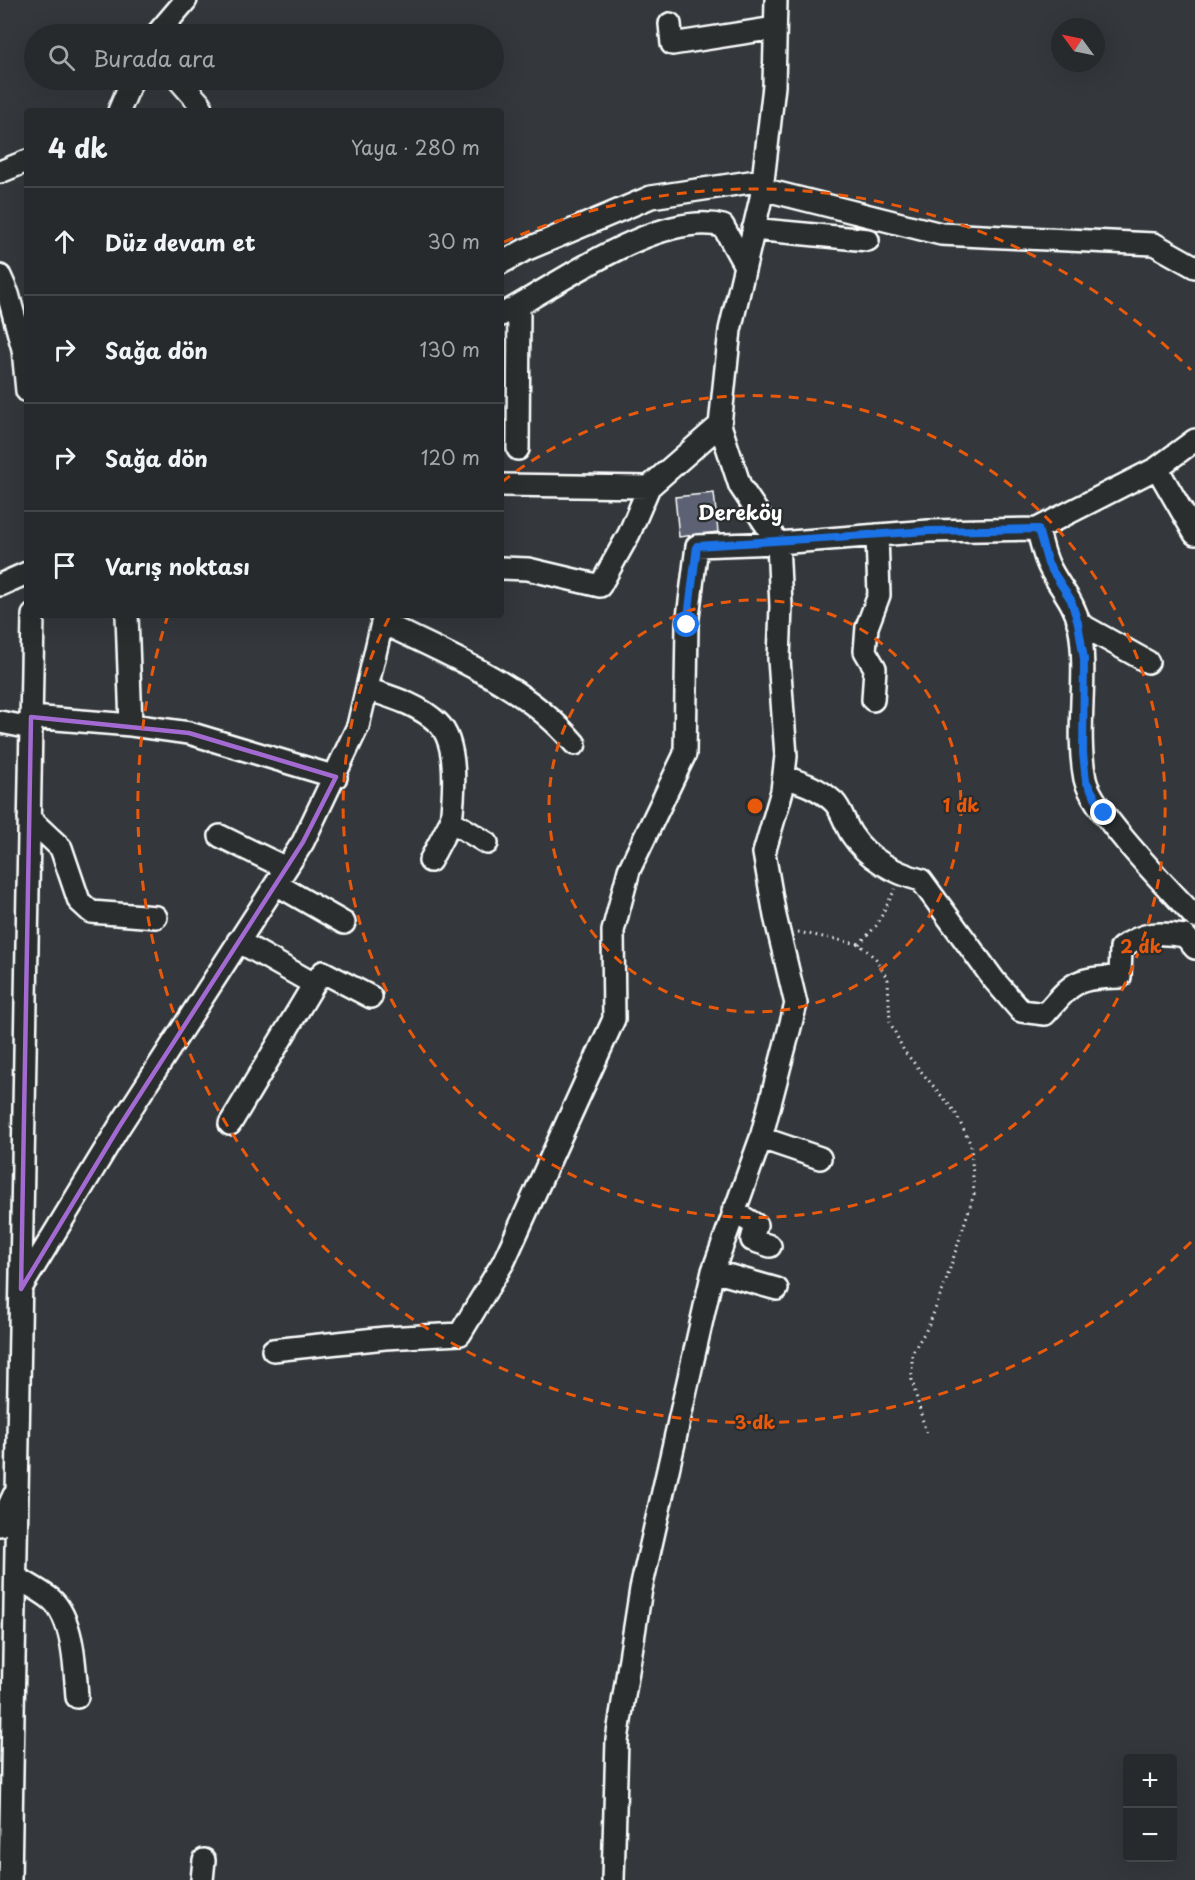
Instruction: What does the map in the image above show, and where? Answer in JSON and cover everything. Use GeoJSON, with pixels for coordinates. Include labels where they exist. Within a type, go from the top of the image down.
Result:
{"type":"FeatureCollection","features":[{"type":"Feature","properties":{"kind":"street"},"geometry":{"type":"LineString","coordinates":[[166,24],[186,0]]}},
{"type":"Feature","properties":{"kind":"street"},"geometry":{"type":"LineString","coordinates":[[613,1880],[617,1740],[640,1601],[679,1414],[713,1271],[761,1138],[796,1004],[778,929],[764,854],[784,777],[786,756],[779,659],[781,606],[777,543],[740,486],[720,425],[730,330],[762,184],[774,86],[776,0]]}},
{"type":"Feature","properties":{"kind":"street"},"geometry":{"type":"LineString","coordinates":[[670,24],[672,44],[775,28]]}},
{"type":"Feature","properties":{"kind":"street"},"geometry":{"type":"LineString","coordinates":[[121,108],[128,90]]}},
{"type":"Feature","properties":{"kind":"street"},"geometry":{"type":"LineString","coordinates":[[188,90],[200,104],[201,108]]}},
{"type":"Feature","properties":{"kind":"street"},"geometry":{"type":"LineString","coordinates":[[0,172],[24,162]]}},
{"type":"Feature","properties":{"kind":"street"},"geometry":{"type":"LineString","coordinates":[[504,261],[525,250],[651,197],[762,184],[941,234],[1154,243],[1195,267]]}},
{"type":"Feature","properties":{"kind":"street"},"geometry":{"type":"LineString","coordinates":[[518,449],[510,310],[618,249],[675,225],[723,226],[744,266]]}},
{"type":"Feature","properties":{"kind":"street"},"geometry":{"type":"LineString","coordinates":[[753,229],[868,240]]}},
{"type":"Feature","properties":{"kind":"street"},"geometry":{"type":"LineString","coordinates":[[0,276],[8,294],[24,360]]}},
{"type":"Feature","properties":{"kind":"street"},"geometry":{"type":"LineString","coordinates":[[504,568],[528,569],[600,586],[629,534],[649,487],[720,425]]}},
{"type":"Feature","properties":{"kind":"street"},"geometry":{"type":"LineString","coordinates":[[273,1350],[385,1338],[460,1334],[504,1261],[614,1019],[613,931],[629,870],[685,754],[686,636],[697,546],[777,543],[877,535],[1038,529],[1157,468],[1195,440]]}},
{"type":"Feature","properties":{"kind":"street"},"geometry":{"type":"LineString","coordinates":[[1157,468],[1195,534]]}},
{"type":"Feature","properties":{"kind":"street"},"geometry":{"type":"LineString","coordinates":[[504,485],[649,487]]}},
{"type":"Feature","properties":{"kind":"street"},"geometry":{"type":"LineString","coordinates":[[1038,529],[1048,564],[1071,600],[1078,623],[1084,659],[1083,753],[1086,781],[1104,813],[1195,917]]}},
{"type":"Feature","properties":{"kind":"street"},"geometry":{"type":"LineString","coordinates":[[873,700],[875,669],[865,651],[867,627],[879,595],[877,535]]}},
{"type":"Feature","properties":{"kind":"street"},"geometry":{"type":"LineString","coordinates":[[0,585],[24,574]]}},
{"type":"Feature","properties":{"kind":"street"},"geometry":{"type":"LineString","coordinates":[[10,1880],[33,618]]}},
{"type":"Feature","properties":{"kind":"street"},"geometry":{"type":"LineString","coordinates":[[128,618],[131,725]]}},
{"type":"Feature","properties":{"kind":"street"},"geometry":{"type":"LineString","coordinates":[[21,1289],[119,1127],[303,842],[336,777],[358,726],[383,619],[500,680],[561,726],[575,744]]}},
{"type":"Feature","properties":{"kind":"street"},"geometry":{"type":"LineString","coordinates":[[1078,623],[1148,662]]}},
{"type":"Feature","properties":{"kind":"street"},"geometry":{"type":"LineString","coordinates":[[367,689],[407,703],[439,724],[454,758],[451,821],[430,861]]}},
{"type":"Feature","properties":{"kind":"street"},"geometry":{"type":"LineString","coordinates":[[0,722],[131,725],[189,733],[336,777]]}},
{"type":"Feature","properties":{"kind":"street"},"geometry":{"type":"LineString","coordinates":[[784,777],[812,786],[836,803],[852,835],[869,855],[904,875],[921,880],[993,980],[1021,1011],[1045,1014],[1073,983],[1098,977],[1120,977],[1121,948],[1136,937],[1163,932],[1185,936],[1195,948]]}},
{"type":"Feature","properties":{"kind":"street"},"geometry":{"type":"LineString","coordinates":[[29,818],[61,848],[80,900],[91,912],[156,917]]}},
{"type":"Feature","properties":{"kind":"street"},"geometry":{"type":"LineString","coordinates":[[451,821],[487,843]]}},
{"type":"Feature","properties":{"kind":"street"},"geometry":{"type":"LineString","coordinates":[[220,836],[281,876],[344,923]]}},
{"type":"Feature","properties":{"kind":"street"},"geometry":{"type":"LineString","coordinates":[[238,941],[314,984]]}},
{"type":"Feature","properties":{"kind":"street"},"geometry":{"type":"LineString","coordinates":[[230,1124],[323,972],[371,997]]}},
{"type":"Feature","properties":{"kind":"street"},"geometry":{"type":"LineString","coordinates":[[761,1138],[820,1158]]}},
{"type":"Feature","properties":{"kind":"street"},"geometry":{"type":"LineString","coordinates":[[733,1211],[756,1225],[752,1240],[770,1246]]}},
{"type":"Feature","properties":{"kind":"street"},"geometry":{"type":"LineString","coordinates":[[713,1271],[777,1289]]}},
{"type":"Feature","properties":{"kind":"street"},"geometry":{"type":"LineString","coordinates":[[0,1525],[17,1489]]}},
{"type":"Feature","properties":{"kind":"street"},"geometry":{"type":"LineString","coordinates":[[16,1577],[53,1600],[65,1620],[73,1653],[77,1697]]}},
{"type":"Feature","properties":{"kind":"path"},"geometry":{"type":"LineString","coordinates":[[859,945],[877,925],[888,898],[904,875]]}},
{"type":"Feature","properties":{"kind":"path"},"geometry":{"type":"LineString","coordinates":[[778,929],[859,945],[876,959],[888,980],[890,1022],[904,1051],[955,1112],[971,1145],[974,1194],[944,1287],[928,1326],[912,1353],[912,1380],[926,1432]]}},
{"type":"Feature","properties":{"kind":"highlighted area"},"geometry":{"type":"Polygon","coordinates":[[[31,717],[189,733],[336,777],[303,842],[119,1127],[21,1289],[31,717]]]}},
{"type":"Feature","properties":{"kind":"building"},"geometry":{"type":"Polygon","coordinates":[[[714,493],[718,532],[679,537],[675,497],[714,493]]]}},
{"type":"Feature","properties":{"kind":"district","name":"Dereköy"},"geometry":{"type":"Point","coordinates":[740,512]}},
{"type":"Feature","properties":{"kind":"route"},"geometry":{"type":"LineString","coordinates":[[687,625],[697,546],[777,543],[929,531],[1038,529],[1048,564],[1071,600],[1078,623],[1084,659],[1083,753],[1086,781],[1104,813]]}}]}
